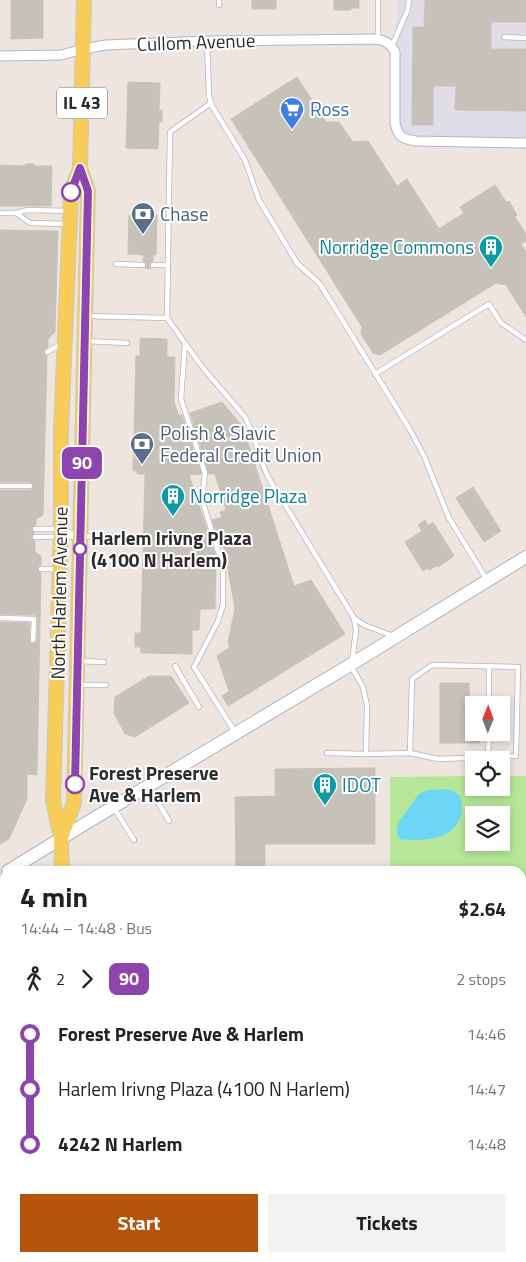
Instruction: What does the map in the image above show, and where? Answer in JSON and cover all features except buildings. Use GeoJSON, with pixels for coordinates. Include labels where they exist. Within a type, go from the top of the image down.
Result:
{"type":"FeatureCollection","features":[{"type":"Feature","properties":{"kind":"main road","name":"North Harlem Avenue"},"geometry":{"type":"LineString","coordinates":[[62,866],[61,838],[53,801],[60,569],[60,432],[71,192],[80,168],[84,0]]}},
{"type":"Feature","properties":{"kind":"main road","name":"North Harlem Avenue"},"geometry":{"type":"LineString","coordinates":[[61,838],[74,803],[88,191],[80,168]]}},
{"type":"Feature","properties":{"kind":"main road"},"geometry":{"type":"LineString","coordinates":[[64,342],[85,342]]}},
{"type":"Feature","properties":{"kind":"main road"},"geometry":{"type":"LineString","coordinates":[[16,866],[526,557]]}},
{"type":"Feature","properties":{"kind":"street","name":"Cullom Avenue"},"geometry":{"type":"LineString","coordinates":[[0,56],[61,55],[106,45],[208,41],[378,39],[389,42],[392,46]]}},
{"type":"Feature","properties":{"kind":"street"},"geometry":{"type":"LineString","coordinates":[[392,46],[396,60],[395,123],[397,131],[401,136],[407,140],[416,141],[526,143]]}},
{"type":"Feature","properties":{"kind":"lane"},"geometry":{"type":"LineString","coordinates":[[378,0],[378,39]]}},
{"type":"Feature","properties":{"kind":"lane"},"geometry":{"type":"LineString","coordinates":[[392,46],[408,9],[409,0]]}},
{"type":"Feature","properties":{"kind":"lane"},"geometry":{"type":"LineString","coordinates":[[504,36],[526,38]]}},
{"type":"Feature","properties":{"kind":"lane"},"geometry":{"type":"LineString","coordinates":[[208,41],[208,96],[245,160],[258,200],[297,263],[320,284],[408,428],[424,456],[454,528],[488,581]]}},
{"type":"Feature","properties":{"kind":"lane"},"geometry":{"type":"LineString","coordinates":[[211,103],[170,132],[167,318],[203,368],[245,417],[268,477],[354,618],[356,630],[351,664],[363,687],[367,706],[366,754]]}},
{"type":"Feature","properties":{"kind":"lane"},"geometry":{"type":"LineString","coordinates":[[0,213],[16,213],[27,210],[70,217]]}},
{"type":"Feature","properties":{"kind":"lane"},"geometry":{"type":"LineString","coordinates":[[16,213],[30,223],[70,217]]}},
{"type":"Feature","properties":{"kind":"lane"},"geometry":{"type":"LineString","coordinates":[[116,264],[143,265]]}},
{"type":"Feature","properties":{"kind":"lane"},"geometry":{"type":"LineString","coordinates":[[153,265],[168,265]]}},
{"type":"Feature","properties":{"kind":"lane"},"geometry":{"type":"LineString","coordinates":[[375,374],[489,304],[501,322],[526,340]]}},
{"type":"Feature","properties":{"kind":"lane"},"geometry":{"type":"LineString","coordinates":[[85,316],[167,318]]}},
{"type":"Feature","properties":{"kind":"lane"},"geometry":{"type":"LineString","coordinates":[[48,352],[64,342]]}},
{"type":"Feature","properties":{"kind":"lane"},"geometry":{"type":"LineString","coordinates":[[85,342],[128,343]]}},
{"type":"Feature","properties":{"kind":"lane"},"geometry":{"type":"LineString","coordinates":[[184,343],[181,399],[205,473],[202,500],[223,567],[223,605],[218,621],[194,667],[235,734]]}},
{"type":"Feature","properties":{"kind":"lane"},"geometry":{"type":"LineString","coordinates":[[0,486],[30,486]]}},
{"type":"Feature","properties":{"kind":"lane"},"geometry":{"type":"LineString","coordinates":[[36,529],[80,536],[125,536]]}},
{"type":"Feature","properties":{"kind":"lane"},"geometry":{"type":"LineString","coordinates":[[35,537],[60,533],[80,536]]}},
{"type":"Feature","properties":{"kind":"lane"},"geometry":{"type":"LineString","coordinates":[[41,569],[60,569]]}},
{"type":"Feature","properties":{"kind":"lane"},"geometry":{"type":"LineString","coordinates":[[0,618],[34,619],[33,640]]}},
{"type":"Feature","properties":{"kind":"lane"},"geometry":{"type":"LineString","coordinates":[[354,618],[364,625],[396,637]]}},
{"type":"Feature","properties":{"kind":"lane"},"geometry":{"type":"LineString","coordinates":[[77,661],[104,662]]}},
{"type":"Feature","properties":{"kind":"lane"},"geometry":{"type":"LineString","coordinates":[[410,754],[412,678],[432,665],[489,666],[518,667],[516,756],[510,756]]}},
{"type":"Feature","properties":{"kind":"lane"},"geometry":{"type":"LineString","coordinates":[[175,666],[198,707]]}},
{"type":"Feature","properties":{"kind":"lane"},"geometry":{"type":"LineString","coordinates":[[489,666],[489,696]]}},
{"type":"Feature","properties":{"kind":"lane"},"geometry":{"type":"LineString","coordinates":[[76,685],[106,685]]}},
{"type":"Feature","properties":{"kind":"lane"},"geometry":{"type":"LineString","coordinates":[[327,754],[410,754],[438,759],[465,758]]}},
{"type":"Feature","properties":{"kind":"lane"},"geometry":{"type":"LineString","coordinates":[[148,786],[169,821]]}},
{"type":"Feature","properties":{"kind":"lane"},"geometry":{"type":"LineString","coordinates":[[114,807],[134,840]]}},
{"type":"Feature","properties":{"kind":"shaded area"},"geometry":{"type":"Polygon","coordinates":[[[397,0],[526,0],[526,141],[405,137],[395,119],[397,0]]]}},
{"type":"Feature","properties":{"kind":"green space"},"geometry":{"type":"Polygon","coordinates":[[[465,776],[465,796],[510,796],[510,776],[526,776],[526,866],[390,866],[390,777],[465,776]]]}},
{"type":"Feature","properties":{"kind":"water"},"geometry":{"type":"Polygon","coordinates":[[[445,789],[453,791],[461,798],[462,807],[456,826],[448,833],[435,838],[421,840],[400,839],[397,827],[418,796],[427,791],[445,789]]]}},
{"type":"Feature","properties":{"kind":"bus line","name":"90"},"geometry":{"type":"LineString","coordinates":[[71,192],[80,168],[88,191],[75,784]]}},
{"type":"Feature","properties":{"kind":"place","name":"Ross"},"geometry":{"type":"Point","coordinates":[292,130]}},
{"type":"Feature","properties":{"kind":"place","name":"Chase"},"geometry":{"type":"Point","coordinates":[143,235]}},
{"type":"Feature","properties":{"kind":"place","name":"Norridge Commons"},"geometry":{"type":"Point","coordinates":[491,268]}},
{"type":"Feature","properties":{"kind":"place","name":"Polish & Slavic Federal Credit Union"},"geometry":{"type":"Point","coordinates":[142,465]}},
{"type":"Feature","properties":{"kind":"place","name":"Norridge Plaza"},"geometry":{"type":"Point","coordinates":[173,517]}},
{"type":"Feature","properties":{"kind":"place","name":"Harlem Irivng Plaza (4100 N Harlem)"},"geometry":{"type":"Point","coordinates":[80,549]}},
{"type":"Feature","properties":{"kind":"place","name":"Forest Preserve Ave & Harlem"},"geometry":{"type":"Point","coordinates":[75,784]}},
{"type":"Feature","properties":{"kind":"place","name":"IDOT"},"geometry":{"type":"Point","coordinates":[325,806]}}]}
